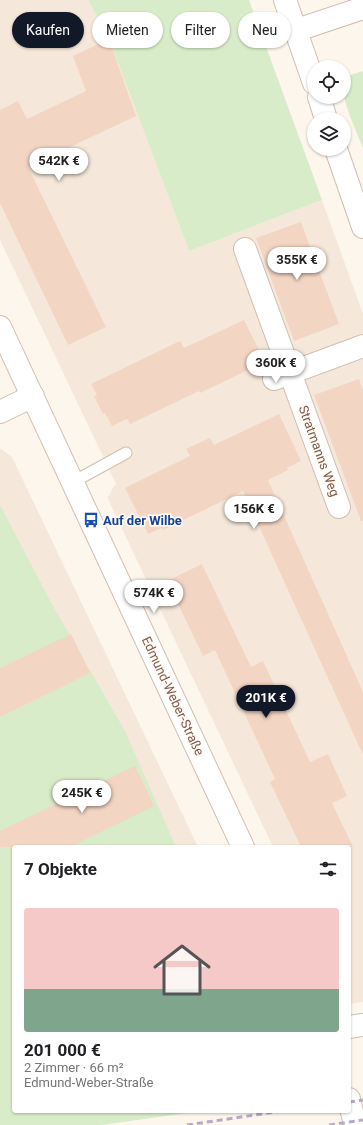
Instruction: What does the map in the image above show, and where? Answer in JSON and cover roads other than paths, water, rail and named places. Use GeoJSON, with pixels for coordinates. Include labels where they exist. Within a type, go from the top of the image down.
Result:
{"type":"FeatureCollection","features":[{"type":"Feature","properties":{"kind":"street"},"geometry":{"type":"LineString","coordinates":[[285,0],[307,62]]}},
{"type":"Feature","properties":{"kind":"street"},"geometry":{"type":"LineString","coordinates":[[296,30],[363,8]]}},
{"type":"Feature","properties":{"kind":"street"},"geometry":{"type":"LineString","coordinates":[[338,156],[363,228]]}},
{"type":"Feature","properties":{"kind":"street","name":"Stratmanns Weg"},"geometry":{"type":"LineString","coordinates":[[245,249],[282,376],[339,507]]}},
{"type":"Feature","properties":{"kind":"street","name":"Edmund-Weber-Straße"},"geometry":{"type":"LineString","coordinates":[[0,327],[242,845]]}},
{"type":"Feature","properties":{"kind":"street"},"geometry":{"type":"LineString","coordinates":[[282,376],[363,346]]}},
{"type":"Feature","properties":{"kind":"street"},"geometry":{"type":"LineString","coordinates":[[0,412],[33,396]]}},
{"type":"Feature","properties":{"kind":"street"},"geometry":{"type":"LineString","coordinates":[[351,1027],[363,1025]]}},
{"type":"Feature","properties":{"kind":"street"},"geometry":{"type":"LineString","coordinates":[[351,1106],[356,1125]]}},
{"type":"Feature","properties":{"kind":"lane"},"geometry":{"type":"LineString","coordinates":[[73,482],[126,453]]}},
{"type":"Feature","properties":{"kind":"railway"},"geometry":{"type":"LineString","coordinates":[[351,1102],[363,1100]]}},
{"type":"Feature","properties":{"kind":"railway"},"geometry":{"type":"LineString","coordinates":[[187,1125],[268,1113]]}},
{"type":"Feature","properties":{"kind":"railway"},"geometry":{"type":"LineString","coordinates":[[329,1125],[363,1120]]}},
{"type":"Feature","properties":{"kind":"place","name":"Auf der Wilbe"},"geometry":{"type":"Point","coordinates":[91,520]}}]}
